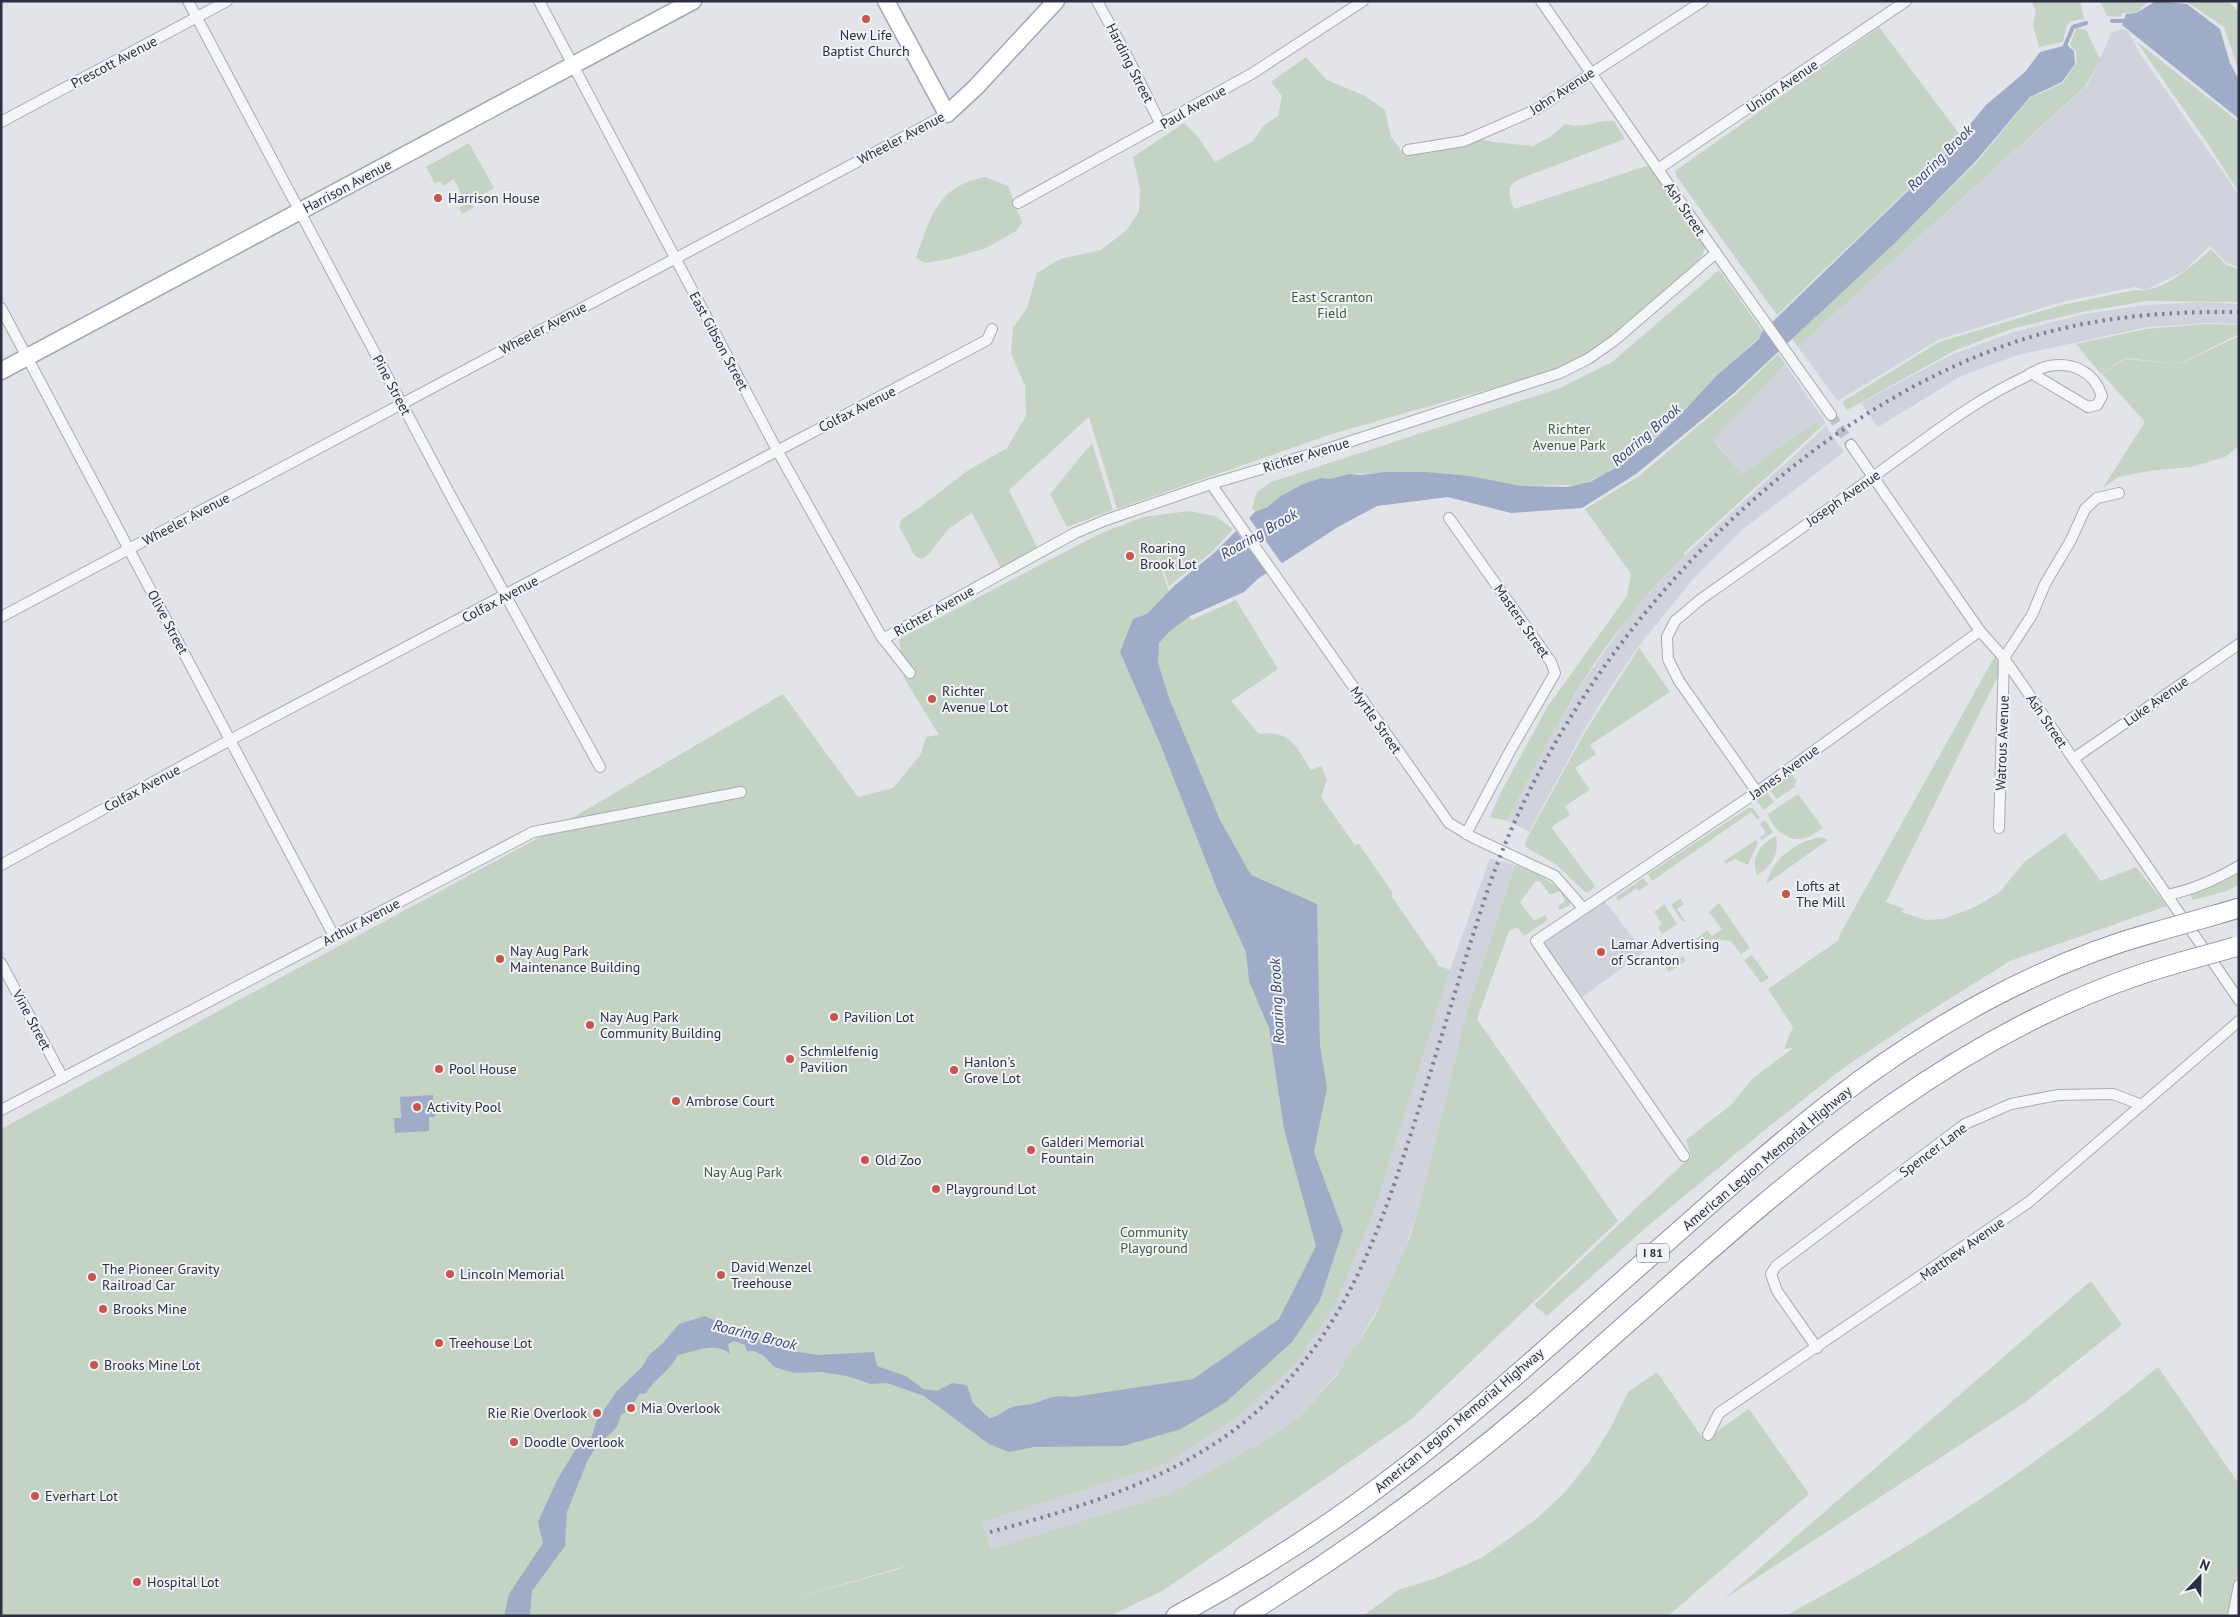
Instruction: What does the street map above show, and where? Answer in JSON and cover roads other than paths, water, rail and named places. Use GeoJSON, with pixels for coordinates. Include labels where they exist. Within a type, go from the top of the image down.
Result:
{"type":"FeatureCollection","features":[{"type":"Feature","properties":{"kind":"highway","name":"American Legion Memorial Highway"},"geometry":{"type":"LineString","coordinates":[[1176,1616],[1273,1560],[1346,1512],[1399,1472],[1501,1387],[1781,1142],[1866,1076],[1921,1040],[2005,993],[2117,944],[2239,908]]}},
{"type":"Feature","properties":{"kind":"highway","name":"I 81"},"geometry":{"type":"LineString","coordinates":[[1244,1616],[1332,1559],[1457,1469],[1541,1399],[1808,1167],[1889,1105],[1959,1059],[2036,1018],[2118,983],[2181,962],[2237,947]]}},
{"type":"Feature","properties":{"kind":"main road","name":"Harrison Avenue"},"geometry":{"type":"LineString","coordinates":[[1,371],[693,1]]}},
{"type":"Feature","properties":{"kind":"main road"},"geometry":{"type":"LineString","coordinates":[[886,1],[947,114]]}},
{"type":"Feature","properties":{"kind":"main road","name":"Wheeler Avenue"},"geometry":{"type":"LineString","coordinates":[[947,114],[976,87],[1056,1]]}},
{"type":"Feature","properties":{"kind":"street","name":"Pine Street"},"geometry":{"type":"LineString","coordinates":[[188,1],[506,596],[600,767]]}},
{"type":"Feature","properties":{"kind":"street","name":"Prescott Avenue"},"geometry":{"type":"LineString","coordinates":[[1,122],[227,1]]}},
{"type":"Feature","properties":{"kind":"street","name":"East Gibson Street"},"geometry":{"type":"LineString","coordinates":[[539,1],[777,450],[883,639],[910,673]]}},
{"type":"Feature","properties":{"kind":"street","name":"Harding Street"},"geometry":{"type":"LineString","coordinates":[[1097,1],[1161,125]]}},
{"type":"Feature","properties":{"kind":"street","name":"Paul Avenue"},"geometry":{"type":"LineString","coordinates":[[1018,203],[1253,73],[1363,1]]}},
{"type":"Feature","properties":{"kind":"street","name":"Ash Street"},"geometry":{"type":"LineString","coordinates":[[1541,1],[1716,254],[1831,415]]}},
{"type":"Feature","properties":{"kind":"street","name":"John Avenue"},"geometry":{"type":"LineString","coordinates":[[1408,150],[1464,141],[1535,110],[1703,1]]}},
{"type":"Feature","properties":{"kind":"street","name":"Union Avenue"},"geometry":{"type":"LineString","coordinates":[[1658,169],[1906,1]]}},
{"type":"Feature","properties":{"kind":"street","name":"Wheeler Avenue"},"geometry":{"type":"LineString","coordinates":[[1,618],[947,114]]}},
{"type":"Feature","properties":{"kind":"street","name":"Richter Avenue"},"geometry":{"type":"LineString","coordinates":[[883,639],[1075,533],[1106,520],[1211,484],[1321,452],[1575,366],[1615,340],[1716,254]]}},
{"type":"Feature","properties":{"kind":"street","name":"Olive Street"},"geometry":{"type":"LineString","coordinates":[[1,308],[334,936]]}},
{"type":"Feature","properties":{"kind":"street","name":"Colfax Avenue"},"geometry":{"type":"LineString","coordinates":[[1,864],[230,740],[506,596],[777,450],[987,340],[992,328]]}},
{"type":"Feature","properties":{"kind":"street","name":"Joseph Avenue"},"geometry":{"type":"LineString","coordinates":[[1757,792],[1679,682],[1668,659],[1667,637],[1675,621],[1701,599],[1954,418],[2009,384],[2048,366],[2076,366],[2090,375],[2099,387],[2102,396],[2097,405],[2088,407],[2031,374]]}},
{"type":"Feature","properties":{"kind":"street","name":"Ash Street"},"geometry":{"type":"LineString","coordinates":[[1851,445],[1872,478],[1980,630],[2004,658],[2239,1000]]}},
{"type":"Feature","properties":{"kind":"street","name":"Myrtle Street"},"geometry":{"type":"LineString","coordinates":[[1211,484],[1449,823],[1466,834],[1555,876],[1583,908]]}},
{"type":"Feature","properties":{"kind":"street"},"geometry":{"type":"LineString","coordinates":[[2004,658],[2032,616],[2045,584],[2067,547],[2084,509],[2097,498],[2119,493]]}},
{"type":"Feature","properties":{"kind":"street","name":"Masters Street"},"geometry":{"type":"LineString","coordinates":[[1449,518],[1551,662],[1555,673],[1510,751],[1466,834]]}},
{"type":"Feature","properties":{"kind":"street","name":"James Avenue"},"geometry":{"type":"LineString","coordinates":[[1684,1156],[1536,941],[1757,792],[1980,630]]}},
{"type":"Feature","properties":{"kind":"street","name":"Luke Avenue"},"geometry":{"type":"LineString","coordinates":[[2073,759],[2239,644]]}},
{"type":"Feature","properties":{"kind":"street","name":"Watrous Avenue"},"geometry":{"type":"LineString","coordinates":[[1999,828],[2004,658]]}},
{"type":"Feature","properties":{"kind":"street","name":"Arthur Avenue"},"geometry":{"type":"LineString","coordinates":[[1,1110],[533,832],[741,792]]}},
{"type":"Feature","properties":{"kind":"street"},"geometry":{"type":"LineString","coordinates":[[2167,895],[2191,890],[2220,878],[2239,866]]}},
{"type":"Feature","properties":{"kind":"street","name":"Vine Street"},"geometry":{"type":"LineString","coordinates":[[1,963],[63,1078]]}},
{"type":"Feature","properties":{"kind":"street","name":"Matthew Avenue"},"geometry":{"type":"LineString","coordinates":[[1708,1435],[1719,1414],[2029,1202],[2239,1021]]}},
{"type":"Feature","properties":{"kind":"street","name":"Spencer Lane"},"geometry":{"type":"LineString","coordinates":[[1817,1348],[1777,1291],[1771,1274],[1776,1266],[1965,1124],[2011,1104],[2058,1095],[2113,1094],[2142,1105]]}},
{"type":"Feature","properties":{"kind":"street"},"geometry":{"type":"LineString","coordinates":[[2233,1616],[2239,1586]]}},
{"type":"Feature","properties":{"kind":"water"},"geometry":{"type":"Polygon","coordinates":[[[2156,1],[2187,4],[2220,29],[2230,63],[2239,80],[2239,119],[2122,25],[2126,14],[2136,13],[2156,1]]]}},
{"type":"Feature","properties":{"kind":"water"},"geometry":{"type":"Polygon","coordinates":[[[2067,45],[2074,51],[2075,64],[2062,82],[2030,97],[1975,162],[1897,241],[1733,394],[1636,474],[1582,508],[1511,513],[1448,497],[1377,506],[1338,527],[1259,578],[1244,592],[1190,616],[1169,632],[1159,643],[1158,663],[1169,698],[1220,820],[1251,875],[1317,904],[1320,1046],[1327,1088],[1314,1152],[1343,1230],[1320,1300],[1292,1342],[1226,1402],[1181,1429],[1123,1446],[1034,1447],[1009,1452],[989,1444],[924,1396],[887,1383],[871,1384],[847,1376],[821,1372],[795,1373],[774,1367],[764,1356],[754,1351],[747,1351],[745,1345],[734,1341],[728,1344],[730,1354],[718,1348],[711,1348],[678,1355],[646,1393],[639,1394],[631,1408],[621,1415],[617,1427],[594,1450],[587,1462],[567,1512],[565,1546],[532,1591],[530,1616],[504,1616],[509,1594],[543,1543],[538,1522],[557,1480],[576,1449],[590,1441],[597,1420],[617,1391],[642,1367],[649,1355],[663,1343],[679,1324],[705,1316],[747,1336],[772,1343],[785,1350],[818,1355],[874,1352],[877,1366],[906,1376],[923,1389],[937,1391],[952,1383],[967,1385],[973,1403],[989,1418],[1013,1407],[1055,1397],[1073,1397],[1193,1379],[1279,1319],[1316,1246],[1284,1129],[1269,1028],[1249,981],[1246,952],[1217,889],[1159,741],[1120,652],[1133,619],[1147,614],[1175,585],[1214,553],[1255,512],[1267,507],[1281,496],[1303,484],[1321,478],[1330,479],[1349,474],[1426,472],[1470,476],[1521,486],[1567,487],[1590,482],[1617,467],[1654,440],[1716,376],[1759,339],[1762,332],[1943,157],[1986,105],[2025,72],[2040,52],[2067,45]]]}},
{"type":"Feature","properties":{"kind":"water","name":"Activity Pool"},"geometry":{"type":"Polygon","coordinates":[[[433,1095],[435,1117],[429,1117],[429,1131],[395,1133],[394,1118],[401,1118],[400,1097],[433,1095]]]}},
{"type":"Feature","properties":{"kind":"waterway","name":"Roaring Brook"},"geometry":{"type":"LineString","coordinates":[[2112,21],[2127,21]]}},
{"type":"Feature","properties":{"kind":"waterway","name":"Roaring Brook"},"geometry":{"type":"LineString","coordinates":[[2064,48],[2073,27],[2086,23]]}},
{"type":"Feature","properties":{"kind":"tunnel"},"geometry":{"type":"LineString","coordinates":[[1831,415],[1851,445]]}},
{"type":"Feature","properties":{"kind":"railway"},"geometry":{"type":"LineString","coordinates":[[990,1532],[1109,1496],[1184,1462],[1219,1441],[1251,1416],[1282,1387],[1307,1357],[1329,1326],[1348,1294],[1379,1226],[1416,1118],[1487,892],[1523,804],[1571,717],[1629,634],[1695,556],[1769,486],[1850,425],[1935,375],[2024,339],[2076,325],[2157,314],[2239,312]]}},
{"type":"Feature","properties":{"kind":"place","name":"New Life Baptist Church"},"geometry":{"type":"Point","coordinates":[866,19]}},
{"type":"Feature","properties":{"kind":"place","name":"Harrison House"},"geometry":{"type":"Point","coordinates":[438,198]}},
{"type":"Feature","properties":{"kind":"place","name":"Roaring Brook Lot"},"geometry":{"type":"Point","coordinates":[1130,556]}},
{"type":"Feature","properties":{"kind":"place","name":"Richter Avenue Lot"},"geometry":{"type":"Point","coordinates":[932,699]}},
{"type":"Feature","properties":{"kind":"place","name":"Lofts at The Mill"},"geometry":{"type":"Point","coordinates":[1786,894]}},
{"type":"Feature","properties":{"kind":"place","name":"Lamar Advertising of Scranton"},"geometry":{"type":"Point","coordinates":[1601,952]}},
{"type":"Feature","properties":{"kind":"place","name":"Nay Aug Park Maintenance Building"},"geometry":{"type":"Point","coordinates":[500,959]}},
{"type":"Feature","properties":{"kind":"place","name":"Pavilion Lot"},"geometry":{"type":"Point","coordinates":[834,1017]}},
{"type":"Feature","properties":{"kind":"place","name":"Nay Aug Park Community Building"},"geometry":{"type":"Point","coordinates":[590,1025]}},
{"type":"Feature","properties":{"kind":"place","name":"Schmlelfenig Pavilion"},"geometry":{"type":"Point","coordinates":[790,1059]}},
{"type":"Feature","properties":{"kind":"place","name":"Pool House"},"geometry":{"type":"Point","coordinates":[439,1069]}},
{"type":"Feature","properties":{"kind":"place","name":"Hanlon's Grove Lot"},"geometry":{"type":"Point","coordinates":[954,1070]}},
{"type":"Feature","properties":{"kind":"place","name":"Ambrose Court"},"geometry":{"type":"Point","coordinates":[676,1101]}},
{"type":"Feature","properties":{"kind":"place","name":"Activity Pool"},"geometry":{"type":"Point","coordinates":[417,1107]}},
{"type":"Feature","properties":{"kind":"place","name":"Galderi Memorial Fountain"},"geometry":{"type":"Point","coordinates":[1031,1150]}},
{"type":"Feature","properties":{"kind":"place","name":"Old Zoo"},"geometry":{"type":"Point","coordinates":[865,1160]}},
{"type":"Feature","properties":{"kind":"place","name":"Playground Lot"},"geometry":{"type":"Point","coordinates":[936,1189]}},
{"type":"Feature","properties":{"kind":"place","name":"Lincoln Memorial"},"geometry":{"type":"Point","coordinates":[450,1274]}},
{"type":"Feature","properties":{"kind":"place","name":"David Wenzel Treehouse"},"geometry":{"type":"Point","coordinates":[721,1275]}},
{"type":"Feature","properties":{"kind":"place","name":"The Pioneer Gravity Railroad Car"},"geometry":{"type":"Point","coordinates":[92,1277]}},
{"type":"Feature","properties":{"kind":"place","name":"Brooks Mine"},"geometry":{"type":"Point","coordinates":[103,1309]}},
{"type":"Feature","properties":{"kind":"place","name":"Treehouse Lot"},"geometry":{"type":"Point","coordinates":[439,1343]}},
{"type":"Feature","properties":{"kind":"place","name":"Brooks Mine Lot"},"geometry":{"type":"Point","coordinates":[94,1365]}},
{"type":"Feature","properties":{"kind":"place","name":"Mia Overlook"},"geometry":{"type":"Point","coordinates":[631,1408]}},
{"type":"Feature","properties":{"kind":"place","name":"Rie Rie Overlook"},"geometry":{"type":"Point","coordinates":[597,1413]}},
{"type":"Feature","properties":{"kind":"place","name":"Doodle Overlook"},"geometry":{"type":"Point","coordinates":[514,1442]}},
{"type":"Feature","properties":{"kind":"place","name":"Everhart Lot"},"geometry":{"type":"Point","coordinates":[35,1496]}},
{"type":"Feature","properties":{"kind":"place","name":"Hospital Lot"},"geometry":{"type":"Point","coordinates":[137,1582]}},
{"type":"Feature","properties":{"kind":"park label","name":"East Scranton Field"},"geometry":{"type":"Point","coordinates":[1332,306]}},
{"type":"Feature","properties":{"kind":"park label","name":"Richter Avenue Park"},"geometry":{"type":"Point","coordinates":[1569,438]}},
{"type":"Feature","properties":{"kind":"park label","name":"Nay Aug Park"},"geometry":{"type":"Point","coordinates":[743,1172]}},
{"type":"Feature","properties":{"kind":"park label","name":"Community Playground"},"geometry":{"type":"Point","coordinates":[1154,1240]}}]}
